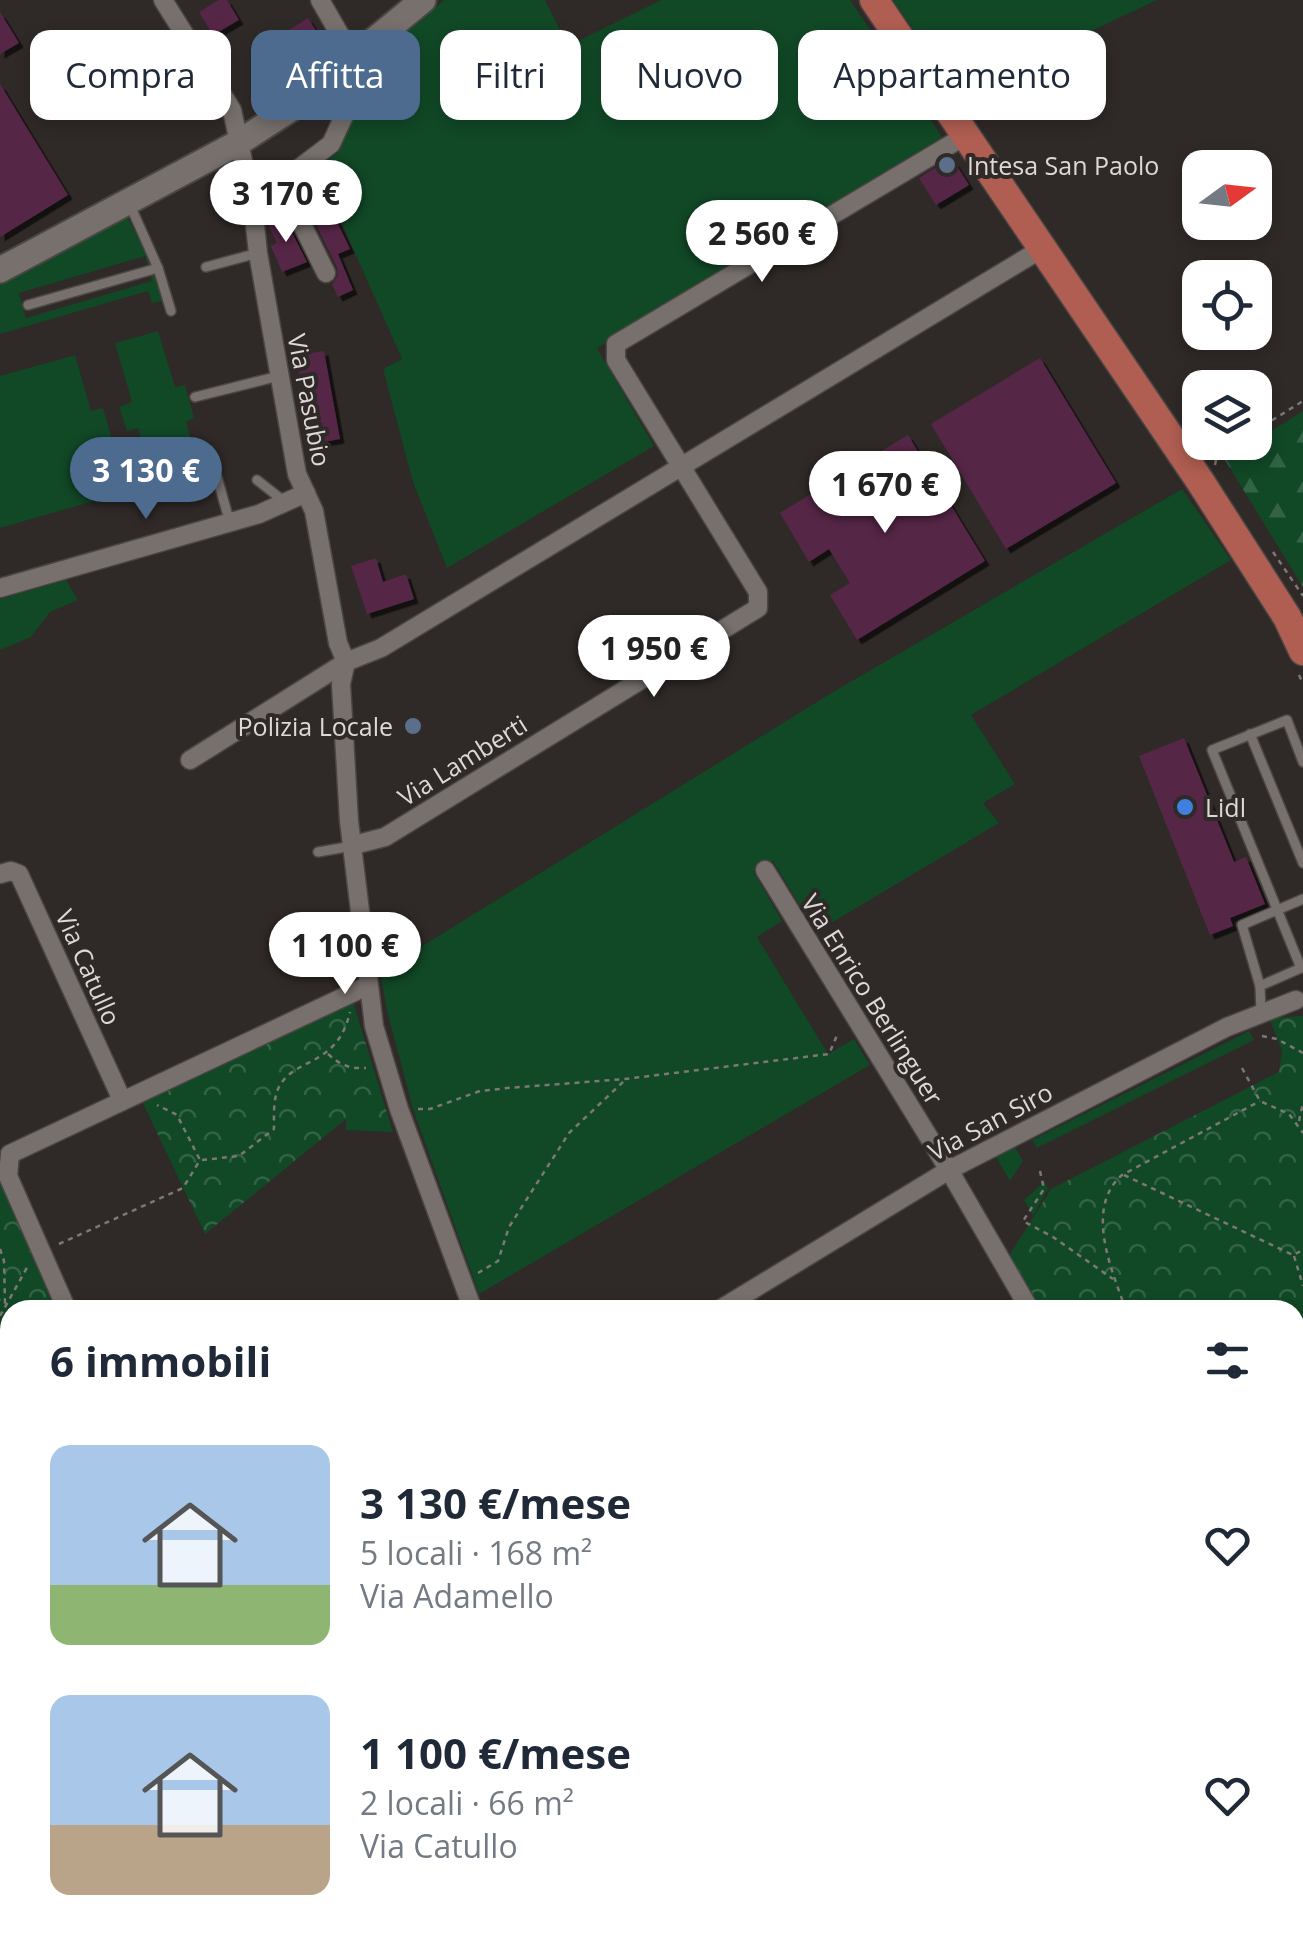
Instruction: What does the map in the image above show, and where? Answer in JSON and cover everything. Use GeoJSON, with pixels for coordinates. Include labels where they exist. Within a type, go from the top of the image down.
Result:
{"type":"FeatureCollection","features":[{"type":"Feature","properties":{"kind":"main road"},"geometry":{"type":"LineString","coordinates":[[876,0],[1200,481],[1287,618],[1303,651]]}},
{"type":"Feature","properties":{"kind":"street","name":"Via Pasubio"},"geometry":{"type":"LineString","coordinates":[[163,0],[232,110],[253,208],[297,474],[314,510],[338,643],[346,662],[341,684],[361,989],[399,1109],[469,1300]]}},
{"type":"Feature","properties":{"kind":"street"},"geometry":{"type":"LineString","coordinates":[[320,0],[338,30]]}},
{"type":"Feature","properties":{"kind":"street"},"geometry":{"type":"LineString","coordinates":[[388,30],[423,0]]}},
{"type":"Feature","properties":{"kind":"street"},"geometry":{"type":"LineString","coordinates":[[0,270],[238,143],[273,120]]}},
{"type":"Feature","properties":{"kind":"street"},"geometry":{"type":"LineString","coordinates":[[253,208],[268,200],[281,182],[322,153],[344,120]]}},
{"type":"Feature","properties":{"kind":"street"},"geometry":{"type":"LineString","coordinates":[[679,466],[616,360],[616,344],[968,134]]}},
{"type":"Feature","properties":{"kind":"street"},"geometry":{"type":"LineString","coordinates":[[281,182],[326,273]]}},
{"type":"Feature","properties":{"kind":"street"},"geometry":{"type":"LineString","coordinates":[[190,760],[346,662],[381,648],[1043,248]]}},
{"type":"Feature","properties":{"kind":"street","name":"Via Lamberti"},"geometry":{"type":"LineString","coordinates":[[354,845],[385,837],[758,608],[758,592],[679,466]]}},
{"type":"Feature","properties":{"kind":"street"},"geometry":{"type":"LineString","coordinates":[[4,584],[259,514],[306,493]]}},
{"type":"Feature","properties":{"kind":"street","name":"Via Enrico Berlinguer"},"geometry":{"type":"LineString","coordinates":[[764,870],[1024,1300]]}},
{"type":"Feature","properties":{"kind":"street","name":"Via Catullo"},"geometry":{"type":"LineString","coordinates":[[0,874],[19,874],[127,1097]]}},
{"type":"Feature","properties":{"kind":"street"},"geometry":{"type":"LineString","coordinates":[[63,1300],[8,1176],[10,1154],[361,989]]}},
{"type":"Feature","properties":{"kind":"street","name":"Via San Siro"},"geometry":{"type":"LineString","coordinates":[[735,1300],[949,1170],[1260,1012],[1296,1000]]}},
{"type":"Feature","properties":{"kind":"lane"},"geometry":{"type":"LineString","coordinates":[[129,202],[158,268],[171,311]]}},
{"type":"Feature","properties":{"kind":"lane"},"geometry":{"type":"LineString","coordinates":[[206,268],[258,253]]}},
{"type":"Feature","properties":{"kind":"lane"},"geometry":{"type":"LineString","coordinates":[[28,304],[158,268]]}},
{"type":"Feature","properties":{"kind":"lane"},"geometry":{"type":"LineString","coordinates":[[195,398],[279,376]]}},
{"type":"Feature","properties":{"kind":"lane"},"geometry":{"type":"LineString","coordinates":[[218,477],[230,522]]}},
{"type":"Feature","properties":{"kind":"lane"},"geometry":{"type":"LineString","coordinates":[[257,480],[284,502]]}},
{"type":"Feature","properties":{"kind":"lane"},"geometry":{"type":"LineString","coordinates":[[1260,986],[1302,968],[1212,750],[1287,720],[1303,762]]}},
{"type":"Feature","properties":{"kind":"lane"},"geometry":{"type":"LineString","coordinates":[[1250,734],[1303,863]]}},
{"type":"Feature","properties":{"kind":"lane"},"geometry":{"type":"LineString","coordinates":[[318,852],[354,845]]}},
{"type":"Feature","properties":{"kind":"lane"},"geometry":{"type":"LineString","coordinates":[[1260,1012],[1260,986],[1242,925],[1303,899]]}},
{"type":"Feature","properties":{"kind":"path"},"geometry":{"type":"LineString","coordinates":[[1272,421],[1303,401]]}},
{"type":"Feature","properties":{"kind":"path"},"geometry":{"type":"LineString","coordinates":[[1212,473],[1216,460]]}},
{"type":"Feature","properties":{"kind":"path"},"geometry":{"type":"LineString","coordinates":[[200,1160],[239,1156],[274,1128],[278,1089],[288,1076],[327,1054],[348,1024],[361,989]]}},
{"type":"Feature","properties":{"kind":"path"},"geometry":{"type":"LineString","coordinates":[[399,1109],[430,1109],[494,1090],[624,1080],[828,1054],[838,1033]]}},
{"type":"Feature","properties":{"kind":"path"},"geometry":{"type":"LineString","coordinates":[[1262,1036],[1303,1053]]}},
{"type":"Feature","properties":{"kind":"path"},"geometry":{"type":"LineString","coordinates":[[327,1054],[339,1064],[354,1068],[386,1066]]}},
{"type":"Feature","properties":{"kind":"path"},"geometry":{"type":"LineString","coordinates":[[1242,1068],[1260,1101],[1276,1106],[1298,1123],[1303,1133]]}},
{"type":"Feature","properties":{"kind":"path"},"geometry":{"type":"LineString","coordinates":[[462,1281],[498,1261],[509,1227],[569,1132],[624,1080]]}},
{"type":"Feature","properties":{"kind":"path"},"geometry":{"type":"LineString","coordinates":[[127,1097],[177,1115],[200,1160]]}},
{"type":"Feature","properties":{"kind":"path"},"geometry":{"type":"LineString","coordinates":[[1123,1300],[1103,1226],[1105,1202],[1112,1184],[1260,1101]]}},
{"type":"Feature","properties":{"kind":"path"},"geometry":{"type":"LineString","coordinates":[[1298,1123],[1303,1102]]}},
{"type":"Feature","properties":{"kind":"path"},"geometry":{"type":"LineString","coordinates":[[3,1300],[34,1256],[182,1188],[200,1160]]}},
{"type":"Feature","properties":{"kind":"path"},"geometry":{"type":"LineString","coordinates":[[1040,1171],[1044,1188],[1023,1221],[1116,1281]]}},
{"type":"Feature","properties":{"kind":"path"},"geometry":{"type":"LineString","coordinates":[[1122,1175],[1293,1255],[1303,1286]]}},
{"type":"Feature","properties":{"kind":"path"},"geometry":{"type":"LineString","coordinates":[[0,1248],[4,1262],[2,1300]]}},
{"type":"Feature","properties":{"kind":"path"},"geometry":{"type":"LineString","coordinates":[[1293,1255],[1303,1250]]}},
{"type":"Feature","properties":{"kind":"green space"},"geometry":{"type":"Polygon","coordinates":[[[444,0],[545,0],[560,30],[440,30],[440,120],[581,120],[581,40],[661,0],[850,0],[870,30],[798,30],[798,120],[931,120],[942,137],[597,348],[654,446],[447,568],[413,482],[383,369],[402,359],[317,167],[338,153],[350,120],[420,120],[420,30],[409,30],[444,0]]]}},
{"type":"Feature","properties":{"kind":"green space"},"geometry":{"type":"Polygon","coordinates":[[[893,0],[1157,0],[1093,30],[914,30],[893,0]]]}},
{"type":"Feature","properties":{"kind":"green space"},"geometry":{"type":"Polygon","coordinates":[[[127,216],[151,265],[162,301],[152,303],[148,291],[0,334],[0,279],[127,216]],[[145,256],[19,293],[26,318],[152,281],[145,256]]]}},
{"type":"Feature","properties":{"kind":"green space"},"geometry":{"type":"Polygon","coordinates":[[[158,331],[175,387],[185,385],[194,418],[186,422],[200,472],[154,485],[138,428],[127,431],[119,407],[132,402],[115,343],[158,331]]]}},
{"type":"Feature","properties":{"kind":"green space"},"geometry":{"type":"Polygon","coordinates":[[[75,355],[91,411],[103,408],[112,439],[100,443],[115,495],[0,528],[0,376],[75,355]]]}},
{"type":"Feature","properties":{"kind":"green space"},"geometry":{"type":"Polygon","coordinates":[[[1303,411],[1303,587],[1225,460],[1272,460],[1272,430],[1303,411]]]}},
{"type":"Feature","properties":{"kind":"green space"},"geometry":{"type":"Polygon","coordinates":[[[1182,489],[1231,560],[971,715],[1015,784],[983,803],[999,823],[816,932],[773,861],[753,871],[782,921],[757,937],[828,1054],[854,1039],[870,1065],[479,1294],[413,1109],[380,972],[833,692],[1182,489]]]}},
{"type":"Feature","properties":{"kind":"green space"},"geometry":{"type":"Polygon","coordinates":[[[66,580],[78,600],[50,612],[31,637],[0,650],[0,599],[66,580]]]}},
{"type":"Feature","properties":{"kind":"green space"},"geometry":{"type":"Polygon","coordinates":[[[353,1002],[393,1132],[346,1130],[346,1119],[205,1234],[142,1101],[353,1002]]]}},
{"type":"Feature","properties":{"kind":"green space"},"geometry":{"type":"Polygon","coordinates":[[[1303,1016],[1303,1300],[1035,1300],[1009,1256],[1051,1189],[1279,1072],[1282,1051],[1269,1018],[1303,1016]]]}},
{"type":"Feature","properties":{"kind":"green space"},"geometry":{"type":"Polygon","coordinates":[[[1249,1031],[1254,1040],[1037,1148],[1032,1140],[1249,1031]]]}},
{"type":"Feature","properties":{"kind":"green space"},"geometry":{"type":"Polygon","coordinates":[[[1014,1146],[1023,1161],[1010,1181],[996,1157],[1014,1146]]]}},
{"type":"Feature","properties":{"kind":"green space"},"geometry":{"type":"Polygon","coordinates":[[[0,1178],[54,1300],[0,1300],[0,1178]]]}},
{"type":"Feature","properties":{"kind":"green space"},"geometry":{"type":"Polygon","coordinates":[[[1045,1181],[1048,1189],[1033,1216],[1024,1200],[1045,1181]]]}},
{"type":"Feature","properties":{"kind":"building"},"geometry":{"type":"Polygon","coordinates":[[[219,0],[227,0],[239,20],[222,30],[210,30],[199,12],[219,0]]]}},
{"type":"Feature","properties":{"kind":"building"},"geometry":{"type":"Polygon","coordinates":[[[0,12],[19,43],[0,54],[0,12]]]}},
{"type":"Feature","properties":{"kind":"building"},"geometry":{"type":"Polygon","coordinates":[[[308,18],[316,30],[289,30],[308,18]]]}},
{"type":"Feature","properties":{"kind":"building"},"geometry":{"type":"Polygon","coordinates":[[[0,84],[68,195],[0,237],[0,84]]]}},
{"type":"Feature","properties":{"kind":"building"},"geometry":{"type":"Polygon","coordinates":[[[952,158],[969,185],[936,205],[919,178],[952,158]]]}},
{"type":"Feature","properties":{"kind":"building"},"geometry":{"type":"Polygon","coordinates":[[[320,178],[350,249],[338,254],[353,290],[338,297],[332,284],[338,275],[337,267],[302,196],[306,194],[302,186],[320,178]]]}},
{"type":"Feature","properties":{"kind":"building"},"geometry":{"type":"Polygon","coordinates":[[[279,207],[307,262],[282,272],[271,246],[277,243],[269,226],[281,221],[276,210],[279,207]]]}},
{"type":"Feature","properties":{"kind":"building"},"geometry":{"type":"Polygon","coordinates":[[[324,351],[340,439],[312,444],[296,356],[324,351]]]}},
{"type":"Feature","properties":{"kind":"building"},"geometry":{"type":"Polygon","coordinates":[[[1040,358],[1116,483],[1006,549],[931,424],[1040,358]]]}},
{"type":"Feature","properties":{"kind":"building"},"geometry":{"type":"Polygon","coordinates":[[[908,435],[985,561],[857,640],[830,595],[850,583],[829,549],[809,562],[780,513],[908,435]]]}},
{"type":"Feature","properties":{"kind":"building"},"geometry":{"type":"Polygon","coordinates":[[[376,558],[383,582],[406,574],[414,599],[367,614],[351,566],[376,558]]]}},
{"type":"Feature","properties":{"kind":"building","name":"Lidl"},"geometry":{"type":"Polygon","coordinates":[[[1184,738],[1234,862],[1246,857],[1265,904],[1230,918],[1233,926],[1210,935],[1139,756],[1184,738]]]}},
{"type":"Feature","properties":{"kind":"place","name":"Intesa San Paolo"},"geometry":{"type":"Point","coordinates":[947,165]}},
{"type":"Feature","properties":{"kind":"place","name":"Polizia Locale"},"geometry":{"type":"Point","coordinates":[413,726]}},
{"type":"Feature","properties":{"kind":"place","name":"Lidl"},"geometry":{"type":"Point","coordinates":[1185,807]}}]}
